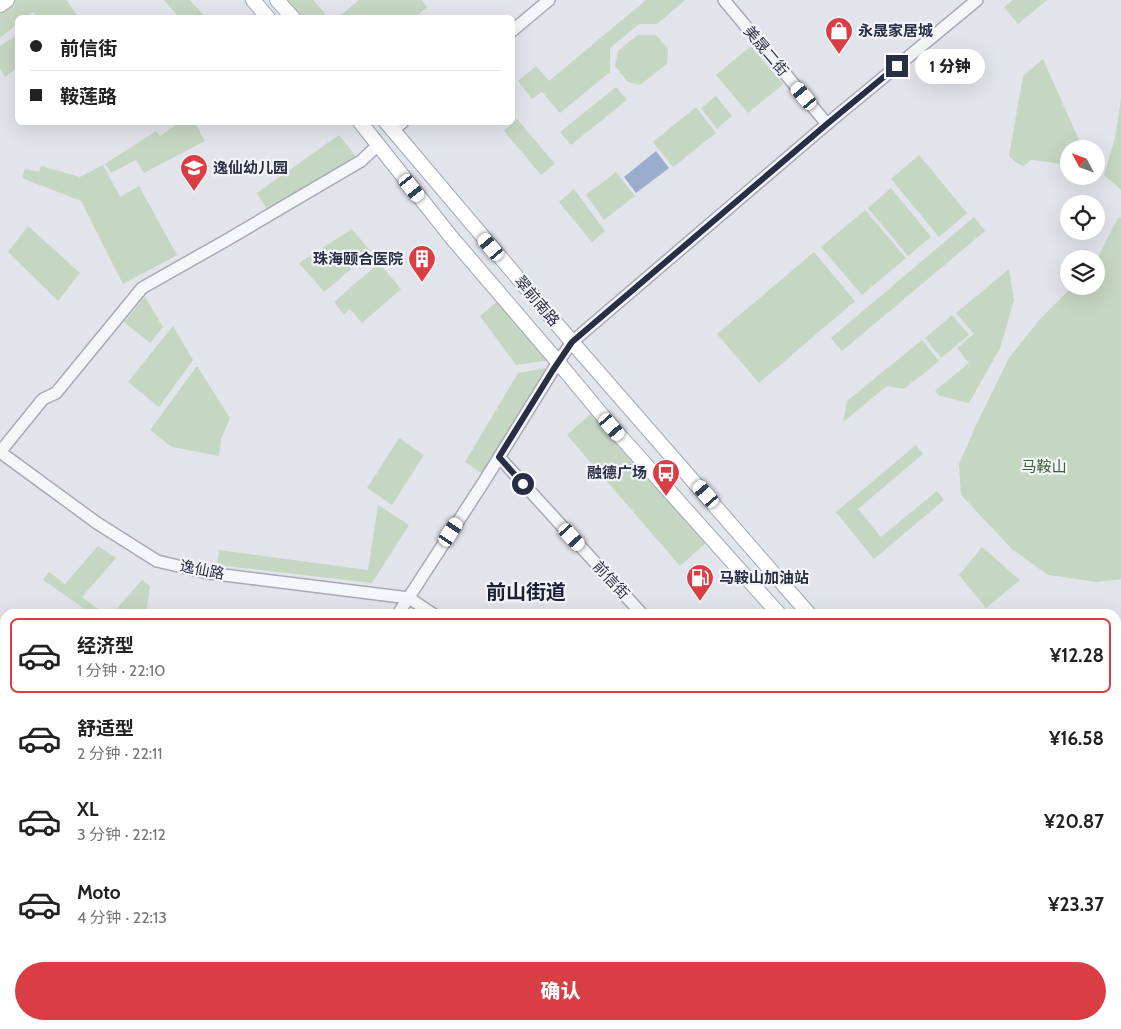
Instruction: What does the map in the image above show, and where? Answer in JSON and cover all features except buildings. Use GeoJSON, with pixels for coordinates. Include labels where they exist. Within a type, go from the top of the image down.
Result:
{"type":"FeatureCollection","features":[{"type":"Feature","properties":{"kind":"main road"},"geometry":{"type":"LineString","coordinates":[[0,5],[7,0]]}},
{"type":"Feature","properties":{"kind":"main road"},"geometry":{"type":"LineString","coordinates":[[253,0],[266,15]]}},
{"type":"Feature","properties":{"kind":"main road"},"geometry":{"type":"LineString","coordinates":[[277,0],[290,15]]}},
{"type":"Feature","properties":{"kind":"main road","name":"翠前南路"},"geometry":{"type":"LineString","coordinates":[[362,125],[452,238],[619,434],[775,609]]}},
{"type":"Feature","properties":{"kind":"main road","name":"翠前南路"},"geometry":{"type":"LineString","coordinates":[[394,125],[572,342],[805,609]]}},
{"type":"Feature","properties":{"kind":"street"},"geometry":{"type":"LineString","coordinates":[[515,28],[549,0]]}},
{"type":"Feature","properties":{"kind":"street","name":"美晟二街"},"geometry":{"type":"LineString","coordinates":[[724,0],[827,124]]}},
{"type":"Feature","properties":{"kind":"street"},"geometry":{"type":"LineString","coordinates":[[401,609],[572,342],[827,124],[977,0]]}},
{"type":"Feature","properties":{"kind":"street"},"geometry":{"type":"LineString","coordinates":[[0,452],[43,399],[56,393],[142,288],[361,160],[378,145]]}},
{"type":"Feature","properties":{"kind":"street","name":"逸仙路"},"geometry":{"type":"LineString","coordinates":[[0,452],[97,523],[156,561],[208,573],[409,598],[426,609]]}},
{"type":"Feature","properties":{"kind":"street","name":"前信街"},"geometry":{"type":"LineString","coordinates":[[499,457],[637,609]]}},
{"type":"Feature","properties":{"kind":"green space"},"geometry":{"type":"Polygon","coordinates":[[[13,0],[66,0],[77,15],[36,15],[33,12],[29,15],[15,15],[15,26],[0,38],[0,9],[13,0]]]}},
{"type":"Feature","properties":{"kind":"green space"},"geometry":{"type":"Polygon","coordinates":[[[164,0],[190,0],[203,15],[177,15],[164,0]]]}},
{"type":"Feature","properties":{"kind":"green space"},"geometry":{"type":"Polygon","coordinates":[[[284,0],[313,0],[326,15],[298,15],[284,0]]]}},
{"type":"Feature","properties":{"kind":"green space"},"geometry":{"type":"Polygon","coordinates":[[[359,0],[421,0],[427,7],[417,15],[341,15],[359,0]]]}},
{"type":"Feature","properties":{"kind":"green space"},"geometry":{"type":"Polygon","coordinates":[[[646,0],[685,0],[657,24],[639,24],[610,48],[610,72],[560,113],[542,92],[532,99],[518,81],[536,66],[549,81],[646,0]]]}},
{"type":"Feature","properties":{"kind":"green space"},"geometry":{"type":"Polygon","coordinates":[[[1013,0],[1047,0],[1018,24],[1004,7],[1013,0]]]}},
{"type":"Feature","properties":{"kind":"green space"},"geometry":{"type":"Polygon","coordinates":[[[638,35],[656,35],[668,49],[667,64],[640,85],[628,82],[615,66],[618,51],[638,35]]]}},
{"type":"Feature","properties":{"kind":"green space"},"geometry":{"type":"Polygon","coordinates":[[[15,36],[15,70],[5,77],[0,69],[0,46],[15,36]]]}},
{"type":"Feature","properties":{"kind":"green space"},"geometry":{"type":"Polygon","coordinates":[[[751,46],[783,84],[748,113],[716,75],[751,46]]]}},
{"type":"Feature","properties":{"kind":"green space"},"geometry":{"type":"Polygon","coordinates":[[[1043,59],[1079,140],[1060,140],[1060,164],[1031,160],[1024,166],[1018,164],[1009,156],[1023,76],[1043,59]]]}},
{"type":"Feature","properties":{"kind":"green space"},"geometry":{"type":"Polygon","coordinates":[[[616,87],[627,100],[571,145],[560,132],[616,87]]]}},
{"type":"Feature","properties":{"kind":"green space"},"geometry":{"type":"Polygon","coordinates":[[[716,96],[732,116],[717,129],[701,108],[716,96]]]}},
{"type":"Feature","properties":{"kind":"green space"},"geometry":{"type":"Polygon","coordinates":[[[1121,99],[1121,190],[1105,176],[1115,138],[1121,99]]]}},
{"type":"Feature","properties":{"kind":"green space"},"geometry":{"type":"Polygon","coordinates":[[[696,107],[716,133],[673,167],[653,142],[696,107]]]}},
{"type":"Feature","properties":{"kind":"green space"},"geometry":{"type":"Polygon","coordinates":[[[517,119],[555,164],[541,175],[504,131],[510,125],[515,125],[517,119]]]}},
{"type":"Feature","properties":{"kind":"green space"},"geometry":{"type":"Polygon","coordinates":[[[175,125],[196,125],[205,141],[144,173],[136,160],[111,173],[105,164],[156,131],[160,136],[175,125]]]}},
{"type":"Feature","properties":{"kind":"green space"},"geometry":{"type":"Polygon","coordinates":[[[339,135],[358,159],[268,211],[257,193],[339,135]]]}},
{"type":"Feature","properties":{"kind":"green space"},"geometry":{"type":"Polygon","coordinates":[[[919,155],[967,213],[939,237],[891,179],[919,155]]]}},
{"type":"Feature","properties":{"kind":"green space"},"geometry":{"type":"Polygon","coordinates":[[[103,165],[120,197],[139,186],[177,255],[123,284],[81,201],[22,178],[25,169],[39,172],[41,166],[80,177],[103,165]]]}},
{"type":"Feature","properties":{"kind":"green space"},"geometry":{"type":"Polygon","coordinates":[[[616,172],[635,196],[604,220],[586,195],[616,172]]]}},
{"type":"Feature","properties":{"kind":"green space"},"geometry":{"type":"Polygon","coordinates":[[[891,188],[931,237],[908,256],[868,208],[891,188]]]}},
{"type":"Feature","properties":{"kind":"green space"},"geometry":{"type":"Polygon","coordinates":[[[574,189],[605,231],[592,242],[559,202],[574,189]]]}},
{"type":"Feature","properties":{"kind":"green space"},"geometry":{"type":"Polygon","coordinates":[[[865,210],[906,258],[862,295],[821,247],[865,210]]]}},
{"type":"Feature","properties":{"kind":"green space"},"geometry":{"type":"Polygon","coordinates":[[[974,217],[985,231],[842,351],[831,338],[974,217]]]}},
{"type":"Feature","properties":{"kind":"green space","name":"马鞍山"},"geometry":{"type":"Polygon","coordinates":[[[1121,217],[1121,579],[1097,582],[1048,575],[1012,549],[961,495],[959,464],[1009,358],[1040,319],[1064,295],[1105,295],[1105,250],[1102,250],[1118,218],[1121,217]]]}},
{"type":"Feature","properties":{"kind":"green space"},"geometry":{"type":"Polygon","coordinates":[[[28,226],[80,273],[58,301],[8,252],[28,226]]]}},
{"type":"Feature","properties":{"kind":"green space"},"geometry":{"type":"Polygon","coordinates":[[[352,229],[371,252],[324,292],[299,263],[352,229]]]}},
{"type":"Feature","properties":{"kind":"green space"},"geometry":{"type":"Polygon","coordinates":[[[814,252],[855,301],[759,383],[717,334],[814,252]]]}},
{"type":"Feature","properties":{"kind":"green space"},"geometry":{"type":"Polygon","coordinates":[[[379,263],[401,289],[362,323],[350,309],[344,314],[334,302],[379,263]]]}},
{"type":"Feature","properties":{"kind":"green space"},"geometry":{"type":"Polygon","coordinates":[[[1009,269],[1014,300],[1000,348],[969,403],[940,396],[935,391],[969,363],[957,348],[974,334],[956,313],[1009,269]]]}},
{"type":"Feature","properties":{"kind":"green space"},"geometry":{"type":"Polygon","coordinates":[[[145,297],[163,327],[150,343],[124,322],[145,297]]]}},
{"type":"Feature","properties":{"kind":"green space"},"geometry":{"type":"Polygon","coordinates":[[[500,299],[551,360],[516,365],[480,316],[500,299]]]}},
{"type":"Feature","properties":{"kind":"green space"},"geometry":{"type":"Polygon","coordinates":[[[952,315],[969,335],[941,358],[925,338],[952,315]]]}},
{"type":"Feature","properties":{"kind":"green space"},"geometry":{"type":"Polygon","coordinates":[[[173,326],[193,360],[159,407],[128,382],[173,326]]]}},
{"type":"Feature","properties":{"kind":"green space"},"geometry":{"type":"Polygon","coordinates":[[[922,340],[939,361],[904,389],[887,386],[843,422],[847,401],[922,340]]]}},
{"type":"Feature","properties":{"kind":"green space"},"geometry":{"type":"Polygon","coordinates":[[[197,366],[230,418],[221,439],[219,456],[172,447],[150,430],[197,366]]]}},
{"type":"Feature","properties":{"kind":"green space"},"geometry":{"type":"Polygon","coordinates":[[[552,367],[484,475],[465,462],[518,373],[552,367]]]}},
{"type":"Feature","properties":{"kind":"green space"},"geometry":{"type":"Polygon","coordinates":[[[594,411],[707,542],[680,566],[567,435],[594,411]]]}},
{"type":"Feature","properties":{"kind":"green space"},"geometry":{"type":"Polygon","coordinates":[[[399,438],[424,455],[392,505],[367,488],[399,438]]]}},
{"type":"Feature","properties":{"kind":"green space"},"geometry":{"type":"Polygon","coordinates":[[[916,445],[923,454],[858,509],[881,537],[937,491],[944,500],[874,559],[836,512],[916,445]]]}},
{"type":"Feature","properties":{"kind":"green space"},"geometry":{"type":"Polygon","coordinates":[[[378,505],[409,525],[372,583],[217,565],[219,550],[368,570],[378,505]]]}},
{"type":"Feature","properties":{"kind":"green space"},"geometry":{"type":"Polygon","coordinates":[[[98,546],[116,558],[82,597],[98,609],[85,609],[43,580],[49,572],[65,584],[98,546]]]}},
{"type":"Feature","properties":{"kind":"green space"},"geometry":{"type":"Polygon","coordinates":[[[982,547],[1020,580],[986,608],[959,575],[982,547]]]}},
{"type":"Feature","properties":{"kind":"green space"},"geometry":{"type":"Polygon","coordinates":[[[142,580],[150,586],[147,609],[116,609],[142,580]]]}},
{"type":"Feature","properties":{"kind":"water"},"geometry":{"type":"Polygon","coordinates":[[[656,151],[669,168],[636,193],[624,177],[656,151]]]}},
{"type":"Feature","properties":{"kind":"place","name":"永晟家居城"},"geometry":{"type":"Point","coordinates":[839,55]}},
{"type":"Feature","properties":{"kind":"place","name":"逸仙幼儿园"},"geometry":{"type":"Point","coordinates":[194,192]}},
{"type":"Feature","properties":{"kind":"place","name":"珠海颐合医院"},"geometry":{"type":"Point","coordinates":[422,283]}},
{"type":"Feature","properties":{"kind":"place","name":"融德广场"},"geometry":{"type":"Point","coordinates":[666,497]}},
{"type":"Feature","properties":{"kind":"place","name":"马鞍山加油站"},"geometry":{"type":"Point","coordinates":[700,602]}},
{"type":"Feature","properties":{"kind":"district","name":"前山街道"},"geometry":{"type":"Point","coordinates":[526,592]}},
{"type":"Feature","properties":{"kind":"route"},"geometry":{"type":"LineString","coordinates":[[523,484],[499,457],[572,342],[897,66]]}}]}
